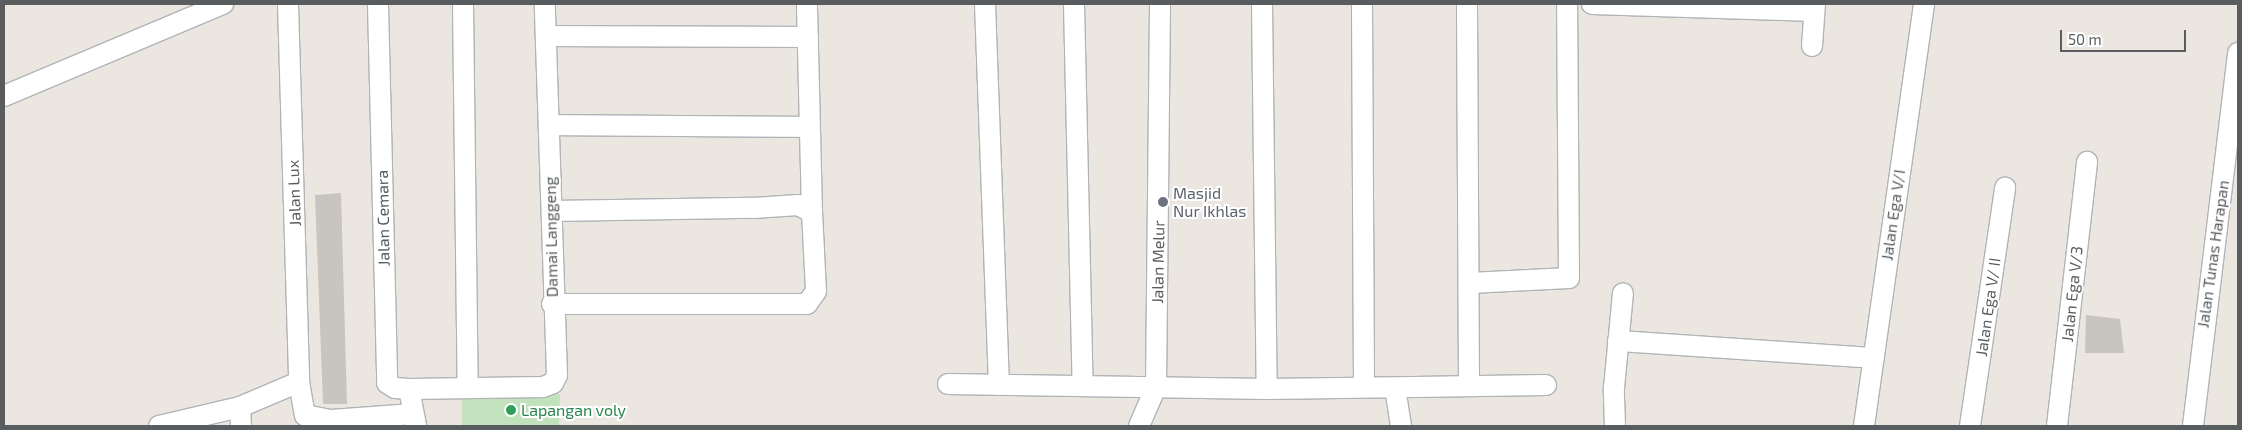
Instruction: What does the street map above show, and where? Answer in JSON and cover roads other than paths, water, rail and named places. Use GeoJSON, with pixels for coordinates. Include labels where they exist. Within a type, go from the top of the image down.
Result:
{"type":"FeatureCollection","features":[{"type":"Feature","properties":{"kind":"street"},"geometry":{"type":"LineString","coordinates":[[4,96],[223,4]]}},
{"type":"Feature","properties":{"kind":"street","name":"Jalan Lux"},"geometry":{"type":"LineString","coordinates":[[288,4],[300,382],[304,415],[331,420],[414,420]]}},
{"type":"Feature","properties":{"kind":"street","name":"Jalan Cemara"},"geometry":{"type":"LineString","coordinates":[[378,4],[387,383],[394,388],[409,389]]}},
{"type":"Feature","properties":{"kind":"street"},"geometry":{"type":"LineString","coordinates":[[463,4],[468,386]]}},
{"type":"Feature","properties":{"kind":"street","name":"Damai Langgeng"},"geometry":{"type":"LineString","coordinates":[[409,389],[468,386],[543,388],[553,383],[557,375],[552,304],[552,211],[545,4]]}},
{"type":"Feature","properties":{"kind":"street"},"geometry":{"type":"LineString","coordinates":[[552,304],[807,304],[816,291],[809,127],[807,4]]}},
{"type":"Feature","properties":{"kind":"street"},"geometry":{"type":"LineString","coordinates":[[985,4],[999,385]]}},
{"type":"Feature","properties":{"kind":"street"},"geometry":{"type":"LineString","coordinates":[[1074,4],[1083,386]]}},
{"type":"Feature","properties":{"kind":"street","name":"Jalan Melur"},"geometry":{"type":"LineString","coordinates":[[1139,426],[1156,387],[1160,4]]}},
{"type":"Feature","properties":{"kind":"street"},"geometry":{"type":"LineString","coordinates":[[1262,4],[1267,389]]}},
{"type":"Feature","properties":{"kind":"street"},"geometry":{"type":"LineString","coordinates":[[1362,4],[1364,387]]}},
{"type":"Feature","properties":{"kind":"street"},"geometry":{"type":"LineString","coordinates":[[1467,4],[1470,283],[1469,386]]}},
{"type":"Feature","properties":{"kind":"street"},"geometry":{"type":"LineString","coordinates":[[1470,283],[1569,278],[1567,4]]}},
{"type":"Feature","properties":{"kind":"street"},"geometry":{"type":"LineString","coordinates":[[1592,4],[1814,7],[1812,46]]}},
{"type":"Feature","properties":{"kind":"street","name":"Jalan Ega V/I"},"geometry":{"type":"LineString","coordinates":[[1864,426],[1924,4]]}},
{"type":"Feature","properties":{"kind":"street"},"geometry":{"type":"LineString","coordinates":[[546,36],[808,37]]}},
{"type":"Feature","properties":{"kind":"street","name":"Jalan Tunas Harapan"},"geometry":{"type":"LineString","coordinates":[[2193,426],[2238,53]]}},
{"type":"Feature","properties":{"kind":"street"},"geometry":{"type":"LineString","coordinates":[[549,125],[809,127]]}},
{"type":"Feature","properties":{"kind":"street","name":"Jalan Ega V/3"},"geometry":{"type":"LineString","coordinates":[[2057,426],[2087,162]]}},
{"type":"Feature","properties":{"kind":"street","name":"Jalan Ega V/ II"},"geometry":{"type":"LineString","coordinates":[[1970,426],[2005,188]]}},
{"type":"Feature","properties":{"kind":"street"},"geometry":{"type":"LineString","coordinates":[[552,211],[754,208],[798,204],[812,212]]}},
{"type":"Feature","properties":{"kind":"street"},"geometry":{"type":"LineString","coordinates":[[1615,426],[1618,341],[1623,293]]}},
{"type":"Feature","properties":{"kind":"street"},"geometry":{"type":"LineString","coordinates":[[1618,341],[1873,358]]}},
{"type":"Feature","properties":{"kind":"street"},"geometry":{"type":"LineString","coordinates":[[159,426],[241,416],[300,382]]}},
{"type":"Feature","properties":{"kind":"street"},"geometry":{"type":"LineString","coordinates":[[948,384],[1267,389],[1546,385]]}},
{"type":"Feature","properties":{"kind":"street"},"geometry":{"type":"LineString","coordinates":[[1395,388],[1401,426]]}},
{"type":"Feature","properties":{"kind":"street"},"geometry":{"type":"LineString","coordinates":[[409,389],[414,420]]}},
{"type":"Feature","properties":{"kind":"place","name":"Masjid Nur Ikhlas"},"geometry":{"type":"Point","coordinates":[1163,202]}},
{"type":"Feature","properties":{"kind":"place","name":"Lapangan voly"},"geometry":{"type":"Point","coordinates":[511,410]}}]}
